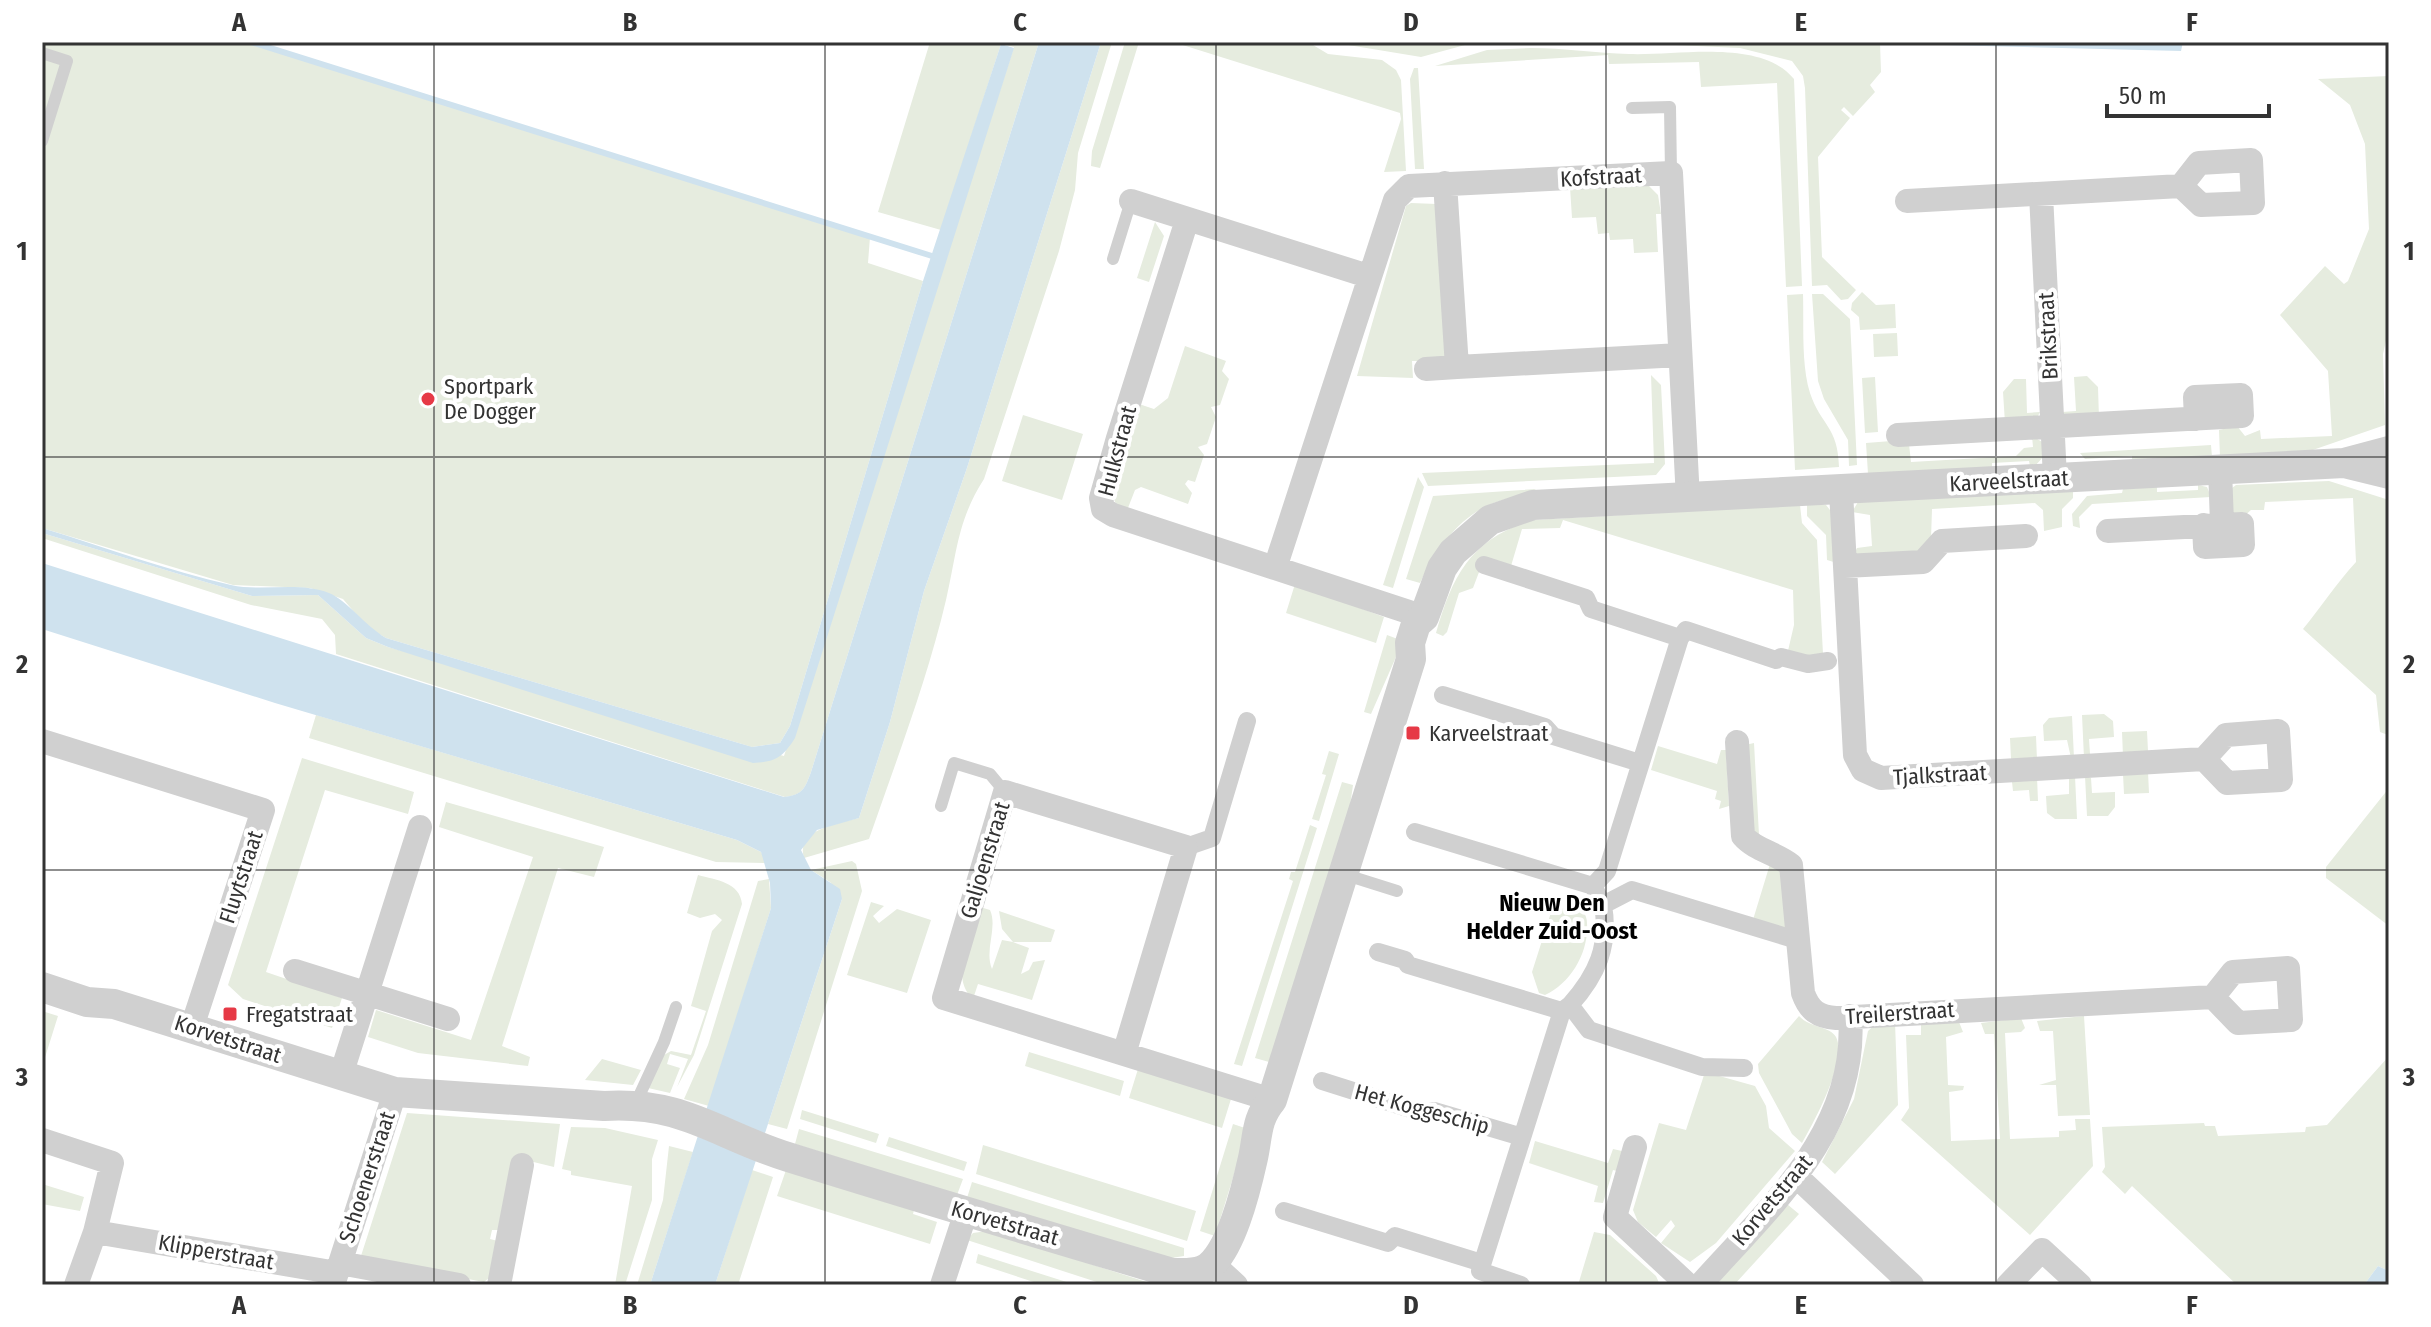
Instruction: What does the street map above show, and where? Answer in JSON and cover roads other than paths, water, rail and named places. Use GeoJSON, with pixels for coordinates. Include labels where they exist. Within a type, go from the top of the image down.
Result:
{"type":"FeatureCollection","features":[{"type":"Feature","properties":{"kind":"street","name":"Kofstraat"},"geometry":{"type":"LineString","coordinates":[[1368,276],[1400,191],[1409,186],[1671,173],[1688,499]]}},
{"type":"Feature","properties":{"kind":"street"},"geometry":{"type":"LineString","coordinates":[[1445,183],[1457,367]]}},
{"type":"Feature","properties":{"kind":"street"},"geometry":{"type":"LineString","coordinates":[[1907,201],[2181,186]]}},
{"type":"Feature","properties":{"kind":"street","name":"Brikstraat"},"geometry":{"type":"LineString","coordinates":[[2041,194],[2055,478]]}},
{"type":"Feature","properties":{"kind":"street"},"geometry":{"type":"LineString","coordinates":[[1131,201],[1368,276],[1275,568]]}},
{"type":"Feature","properties":{"kind":"street","name":"Hulkstraat"},"geometry":{"type":"LineString","coordinates":[[1187,220],[1105,483],[1101,498],[1103,509],[1113,515],[1424,617]]}},
{"type":"Feature","properties":{"kind":"street"},"geometry":{"type":"LineString","coordinates":[[1426,369],[1680,355]]}},
{"type":"Feature","properties":{"kind":"street"},"geometry":{"type":"LineString","coordinates":[[1898,435],[2196,419]]}},
{"type":"Feature","properties":{"kind":"street","name":"Karveelstraat"},"geometry":{"type":"LineString","coordinates":[[1213,1264],[1229,1237],[1254,1155],[1254,1136],[1261,1112],[1272,1100],[1411,659],[1413,633],[1424,617],[1442,568],[1475,530],[1504,514],[1533,505],[1566,502],[1688,499],[2344,463],[2389,451]]}},
{"type":"Feature","properties":{"kind":"street","name":"Karveelstraat"},"geometry":{"type":"LineString","coordinates":[[2344,463],[2389,474]]}},
{"type":"Feature","properties":{"kind":"street"},"geometry":{"type":"LineString","coordinates":[[2108,531],[2213,524],[2220,469]]}},
{"type":"Feature","properties":{"kind":"street","name":"Tjalkstraat"},"geometry":{"type":"LineString","coordinates":[[1841,491],[1855,755],[1863,770],[1875,777],[2204,759]]}},
{"type":"Feature","properties":{"kind":"street"},"geometry":{"type":"LineString","coordinates":[[1845,566],[1923,562],[1942,541],[2026,536]]}},
{"type":"Feature","properties":{"kind":"street"},"geometry":{"type":"LineString","coordinates":[[1484,565],[1586,598],[1591,609],[1680,638]]}},
{"type":"Feature","properties":{"kind":"street"},"geometry":{"type":"LineString","coordinates":[[1593,886],[1607,871],[1680,638],[1686,630],[1776,660],[1781,657],[1808,664],[1828,661]]}},
{"type":"Feature","properties":{"kind":"street"},"geometry":{"type":"LineString","coordinates":[[1443,695],[1545,727],[1553,736],[1640,763]]}},
{"type":"Feature","properties":{"kind":"street"},"geometry":{"type":"LineString","coordinates":[[1124,1054],[1186,847],[1212,838],[1247,721]]}},
{"type":"Feature","properties":{"kind":"street","name":"Fluytstraat"},"geometry":{"type":"LineString","coordinates":[[42,741],[263,810],[192,1027]]}},
{"type":"Feature","properties":{"kind":"street","name":"Treilerstraat"},"geometry":{"type":"LineString","coordinates":[[1737,742],[1743,836],[1749,844],[1780,856],[1791,865],[1803,993],[1807,1005],[1825,1017],[2213,997]]}},
{"type":"Feature","properties":{"kind":"street","name":"Galjoenstraat"},"geometry":{"type":"LineString","coordinates":[[1186,847],[1005,792],[944,998],[1272,1100]]}},
{"type":"Feature","properties":{"kind":"street"},"geometry":{"type":"LineString","coordinates":[[341,1075],[420,827]]}},
{"type":"Feature","properties":{"kind":"street"},"geometry":{"type":"LineString","coordinates":[[1415,832],[1593,886],[1603,905],[1603,953],[1591,981],[1566,1008],[1480,1271],[1521,1285]]}},
{"type":"Feature","properties":{"kind":"street"},"geometry":{"type":"LineString","coordinates":[[1603,905],[1632,890],[1800,941]]}},
{"type":"Feature","properties":{"kind":"street"},"geometry":{"type":"LineString","coordinates":[[1378,952],[1405,960],[1408,965],[1566,1008],[1589,1030],[1702,1067],[1744,1068]]}},
{"type":"Feature","properties":{"kind":"street"},"geometry":{"type":"LineString","coordinates":[[295,971],[448,1019]]}},
{"type":"Feature","properties":{"kind":"street","name":"Korvetstraat"},"geometry":{"type":"LineString","coordinates":[[42,973],[92,988],[114,1004]]}},
{"type":"Feature","properties":{"kind":"street","name":"Korvetstraat"},"geometry":{"type":"LineString","coordinates":[[42,987],[87,1002],[114,1004],[192,1027],[395,1092],[604,1106],[633,1111],[697,1127],[1172,1273],[1194,1273],[1213,1264]]}},
{"type":"Feature","properties":{"kind":"street","name":"Korvetstraat"},"geometry":{"type":"LineString","coordinates":[[1700,1285],[1797,1177],[1832,1120],[1845,1083],[1850,1016]]}},
{"type":"Feature","properties":{"kind":"street","name":"Het Koggeschip"},"geometry":{"type":"LineString","coordinates":[[1322,1081],[1423,1113],[1434,1111],[1522,1137]]}},
{"type":"Feature","properties":{"kind":"street","name":"Schoenerstraat"},"geometry":{"type":"LineString","coordinates":[[395,1092],[337,1274],[459,1285]]}},
{"type":"Feature","properties":{"kind":"street"},"geometry":{"type":"LineString","coordinates":[[42,1140],[112,1163],[95,1232],[76,1285]]}},
{"type":"Feature","properties":{"kind":"street"},"geometry":{"type":"LineString","coordinates":[[1635,1147],[1615,1217],[1688,1285]]}},
{"type":"Feature","properties":{"kind":"street"},"geometry":{"type":"LineString","coordinates":[[499,1285],[522,1165]]}},
{"type":"Feature","properties":{"kind":"street"},"geometry":{"type":"LineString","coordinates":[[1797,1177],[1900,1281]]}},
{"type":"Feature","properties":{"kind":"street"},"geometry":{"type":"LineString","coordinates":[[942,1285],[966,1212]]}},
{"type":"Feature","properties":{"kind":"street"},"geometry":{"type":"LineString","coordinates":[[1292,1214],[1388,1243],[1395,1236],[1482,1263]]}},
{"type":"Feature","properties":{"kind":"street","name":"Klipperstraat"},"geometry":{"type":"LineString","coordinates":[[95,1232],[337,1274]]}},
{"type":"Feature","properties":{"kind":"street"},"geometry":{"type":"LineString","coordinates":[[2008,1285],[2042,1250],[2080,1285]]}},
{"type":"Feature","properties":{"kind":"street"},"geometry":{"type":"LineString","coordinates":[[1213,1264],[1236,1285]]}},
{"type":"Feature","properties":{"kind":"lane"},"geometry":{"type":"LineString","coordinates":[[42,53],[67,61],[42,141]]}},
{"type":"Feature","properties":{"kind":"lane"},"geometry":{"type":"LineString","coordinates":[[1632,108],[1670,107],[1671,173]]}},
{"type":"Feature","properties":{"kind":"lane"},"geometry":{"type":"LineString","coordinates":[[1113,259],[1131,201]]}},
{"type":"Feature","properties":{"kind":"lane"},"geometry":{"type":"LineString","coordinates":[[941,806],[954,763],[990,774],[1005,792]]}},
{"type":"Feature","properties":{"kind":"lane"},"geometry":{"type":"LineString","coordinates":[[1343,874],[1397,891]]}},
{"type":"Feature","properties":{"kind":"lane"},"geometry":{"type":"LineString","coordinates":[[633,1111],[676,1007]]}},
{"type":"Feature","properties":{"kind":"water"},"geometry":{"type":"Polygon","coordinates":[[[1039,42],[1101,42],[967,468],[924,591],[890,722],[859,818],[817,830],[801,850],[811,870],[840,889],[842,899],[715,1285],[650,1285],[771,908],[770,883],[761,852],[737,840],[275,703],[42,629],[42,563],[784,797],[799,792],[811,772],[1039,42]]]}},
{"type":"Feature","properties":{"kind":"water"},"geometry":{"type":"Polygon","coordinates":[[[1820,42],[2183,42],[2181,51],[1820,42]]]}},
{"type":"Feature","properties":{"kind":"water"},"geometry":{"type":"Polygon","coordinates":[[[1001,44],[1014,48],[795,738],[778,757],[753,763],[388,647],[366,638],[318,595],[252,596],[42,533],[42,528],[231,585],[317,589],[336,596],[386,638],[752,747],[780,743],[790,726],[923,281],[1001,44]]]}},
{"type":"Feature","properties":{"kind":"water"},"geometry":{"type":"Polygon","coordinates":[[[2378,1266],[2389,1271],[2388,1285],[2364,1285],[2378,1266]]]}},
{"type":"Feature","properties":{"kind":"waterway"},"geometry":{"type":"LineString","coordinates":[[251,42],[932,256]]}},
{"type":"Feature","properties":{"kind":"place","name":"Sportpark De Dogger"},"geometry":{"type":"Point","coordinates":[428,399]}},
{"type":"Feature","properties":{"kind":"place","name":"Karveelstraat"},"geometry":{"type":"Point","coordinates":[1413,733]}},
{"type":"Feature","properties":{"kind":"place","name":"Fregatstraat"},"geometry":{"type":"Point","coordinates":[230,1014]}},
{"type":"Feature","properties":{"kind":"district","name":"Nieuw Den Helder Zuid-Oost"},"geometry":{"type":"Point","coordinates":[1552,917]}}]}
